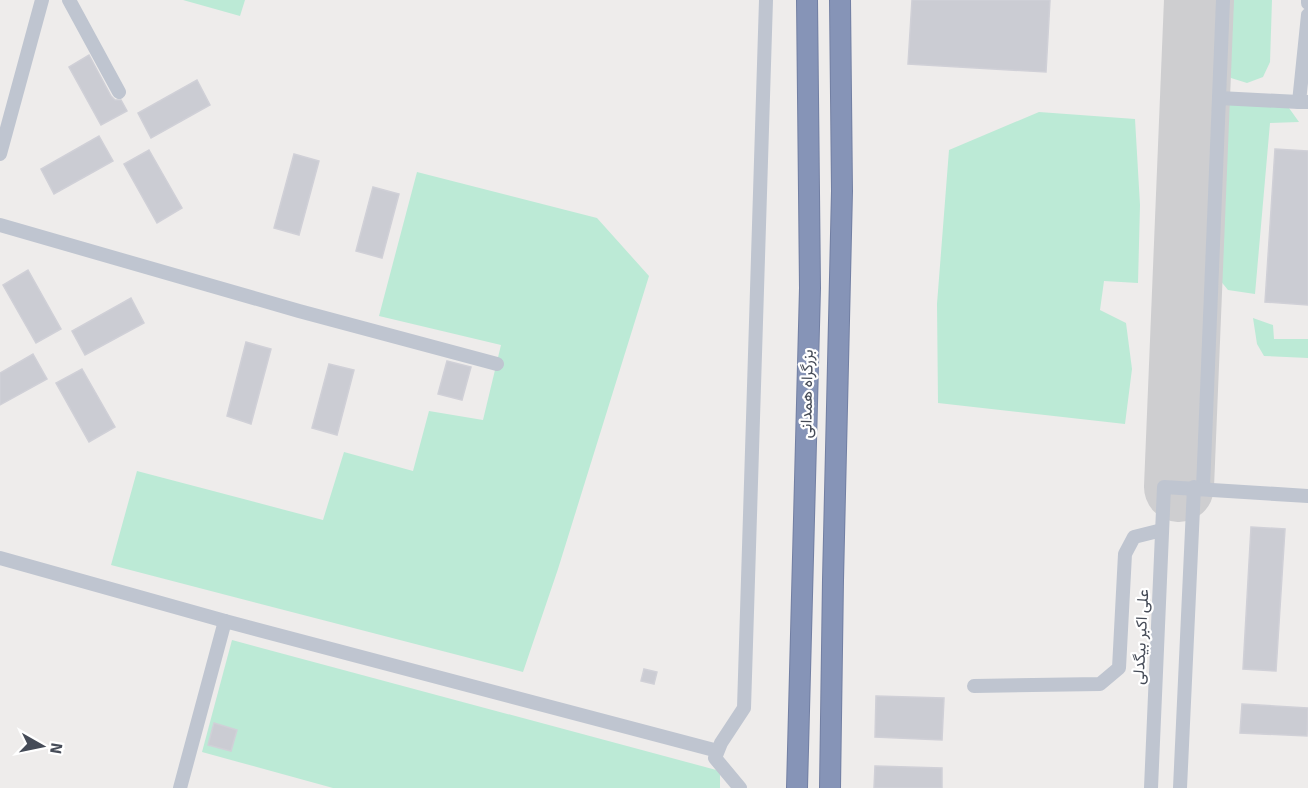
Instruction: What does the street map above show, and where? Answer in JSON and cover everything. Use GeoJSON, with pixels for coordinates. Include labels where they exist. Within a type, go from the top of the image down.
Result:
{"type":"FeatureCollection","features":[{"type":"Feature","properties":{"kind":"highway","name":"بزرگراه همدانی"},"geometry":{"type":"LineString","coordinates":[[797,788],[810,288],[807,0]]}},
{"type":"Feature","properties":{"kind":"highway","name":"بزرگراه همدانی"},"geometry":{"type":"LineString","coordinates":[[830,788],[832,580],[842,191],[840,0]]}},
{"type":"Feature","properties":{"kind":"lane"},"geometry":{"type":"LineString","coordinates":[[0,154],[42,0]]}},
{"type":"Feature","properties":{"kind":"lane"},"geometry":{"type":"LineString","coordinates":[[69,0],[119,92]]}},
{"type":"Feature","properties":{"kind":"lane"},"geometry":{"type":"LineString","coordinates":[[740,788],[715,758],[721,743],[744,708],[766,0]]}},
{"type":"Feature","properties":{"kind":"lane"},"geometry":{"type":"LineString","coordinates":[[1180,788],[1199,487],[1223,0]]}},
{"type":"Feature","properties":{"kind":"lane"},"geometry":{"type":"LineString","coordinates":[[1219,98],[1304,102],[1308,15]]}},
{"type":"Feature","properties":{"kind":"lane"},"geometry":{"type":"LineString","coordinates":[[0,225],[299,311],[497,364]]}},
{"type":"Feature","properties":{"kind":"lane","name":"علی اکبر بیگدلی"},"geometry":{"type":"LineString","coordinates":[[1151,788],[1164,487],[1199,487]]}},
{"type":"Feature","properties":{"kind":"lane"},"geometry":{"type":"LineString","coordinates":[[1199,487],[1308,495]]}},
{"type":"Feature","properties":{"kind":"lane"},"geometry":{"type":"LineString","coordinates":[[974,686],[1100,684],[1119,668],[1125,554],[1134,537],[1162,530]]}},
{"type":"Feature","properties":{"kind":"lane"},"geometry":{"type":"LineString","coordinates":[[0,558],[225,621],[714,750]]}},
{"type":"Feature","properties":{"kind":"lane"},"geometry":{"type":"LineString","coordinates":[[180,788],[225,621]]}},
{"type":"Feature","properties":{"kind":"green space"},"geometry":{"type":"Polygon","coordinates":[[[183,0],[245,0],[240,16],[183,0]]]}},
{"type":"Feature","properties":{"kind":"green space"},"geometry":{"type":"Polygon","coordinates":[[[1225,0],[1272,0],[1270,62],[1263,77],[1247,83],[1231,78],[1224,68],[1225,0]]]}},
{"type":"Feature","properties":{"kind":"green space"},"geometry":{"type":"Polygon","coordinates":[[[1245,96],[1289,108],[1299,122],[1270,123],[1255,294],[1228,290],[1219,279],[1226,106],[1245,96]]]}},
{"type":"Feature","properties":{"kind":"green space"},"geometry":{"type":"Polygon","coordinates":[[[1039,112],[1135,119],[1140,205],[1138,283],[1104,281],[1100,310],[1126,323],[1132,369],[1125,424],[938,403],[937,304],[949,150],[1039,112]]]}},
{"type":"Feature","properties":{"kind":"green space"},"geometry":{"type":"Polygon","coordinates":[[[417,172],[597,218],[649,276],[558,569],[523,672],[111,565],[137,471],[323,520],[344,452],[413,471],[429,411],[483,420],[501,345],[379,316],[417,172]]]}},
{"type":"Feature","properties":{"kind":"green space"},"geometry":{"type":"Polygon","coordinates":[[[1253,318],[1273,325],[1274,339],[1308,339],[1308,358],[1264,356],[1257,344],[1253,318]]]}},
{"type":"Feature","properties":{"kind":"green space"},"geometry":{"type":"Polygon","coordinates":[[[232,640],[720,771],[720,788],[333,788],[202,752],[232,640]]]}},
{"type":"Feature","properties":{"kind":"building"},"geometry":{"type":"Polygon","coordinates":[[[912,0],[1050,0],[1046,72],[908,64],[912,0]]]}},
{"type":"Feature","properties":{"kind":"building"},"geometry":{"type":"Polygon","coordinates":[[[89,55],[111,96],[115,100],[121,100],[127,111],[101,125],[69,67],[89,55]]]}},
{"type":"Feature","properties":{"kind":"building"},"geometry":{"type":"Polygon","coordinates":[[[197,80],[210,105],[151,138],[138,113],[197,80]]]}},
{"type":"Feature","properties":{"kind":"building"},"geometry":{"type":"Polygon","coordinates":[[[99,136],[113,161],[54,194],[41,169],[99,136]]]}},
{"type":"Feature","properties":{"kind":"building"},"geometry":{"type":"Polygon","coordinates":[[[1275,149],[1308,151],[1308,305],[1265,302],[1275,149]]]}},
{"type":"Feature","properties":{"kind":"building"},"geometry":{"type":"Polygon","coordinates":[[[149,150],[182,208],[157,223],[124,164],[149,150]]]}},
{"type":"Feature","properties":{"kind":"building"},"geometry":{"type":"Polygon","coordinates":[[[294,154],[319,161],[299,235],[274,228],[294,154]]]}},
{"type":"Feature","properties":{"kind":"building"},"geometry":{"type":"Polygon","coordinates":[[[373,187],[399,194],[382,258],[356,251],[373,187]]]}},
{"type":"Feature","properties":{"kind":"building"},"geometry":{"type":"Polygon","coordinates":[[[28,270],[61,329],[36,343],[3,285],[28,270]]]}},
{"type":"Feature","properties":{"kind":"building"},"geometry":{"type":"Polygon","coordinates":[[[131,298],[144,323],[85,355],[72,331],[131,298]]]}},
{"type":"Feature","properties":{"kind":"building"},"geometry":{"type":"Polygon","coordinates":[[[246,342],[271,349],[251,424],[227,416],[246,342]]]}},
{"type":"Feature","properties":{"kind":"building"},"geometry":{"type":"Polygon","coordinates":[[[33,354],[47,379],[0,405],[0,373],[33,354]]]}},
{"type":"Feature","properties":{"kind":"building"},"geometry":{"type":"Polygon","coordinates":[[[447,361],[471,367],[462,400],[438,394],[447,361]]]}},
{"type":"Feature","properties":{"kind":"building"},"geometry":{"type":"Polygon","coordinates":[[[329,364],[354,370],[337,435],[312,428],[329,364]]]}},
{"type":"Feature","properties":{"kind":"building"},"geometry":{"type":"Polygon","coordinates":[[[82,369],[115,427],[89,442],[56,383],[82,369]]]}},
{"type":"Feature","properties":{"kind":"building"},"geometry":{"type":"Polygon","coordinates":[[[1251,527],[1285,529],[1276,671],[1243,669],[1251,527]]]}},
{"type":"Feature","properties":{"kind":"building"},"geometry":{"type":"Polygon","coordinates":[[[644,669],[657,672],[654,684],[641,681],[644,669]]]}},
{"type":"Feature","properties":{"kind":"building"},"geometry":{"type":"Polygon","coordinates":[[[876,696],[944,698],[942,740],[875,737],[876,696]]]}},
{"type":"Feature","properties":{"kind":"building"},"geometry":{"type":"Polygon","coordinates":[[[1242,704],[1308,708],[1307,736],[1240,733],[1242,704]]]}},
{"type":"Feature","properties":{"kind":"building"},"geometry":{"type":"Polygon","coordinates":[[[214,723],[237,730],[231,751],[208,745],[214,723]]]}},
{"type":"Feature","properties":{"kind":"building"},"geometry":{"type":"Polygon","coordinates":[[[875,766],[942,768],[942,788],[874,788],[875,766]]]}},
{"type":"Feature","properties":{"kind":"runway"},"geometry":{"type":"LineString","coordinates":[[1179,487],[1199,0]]}}]}
